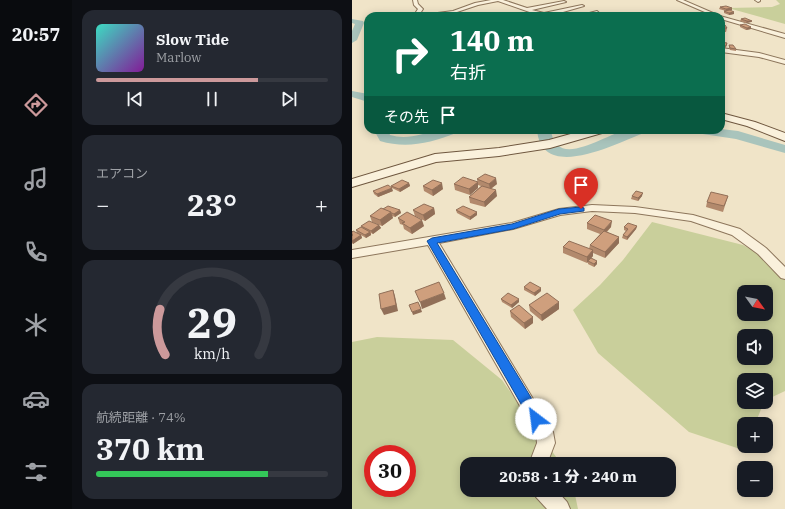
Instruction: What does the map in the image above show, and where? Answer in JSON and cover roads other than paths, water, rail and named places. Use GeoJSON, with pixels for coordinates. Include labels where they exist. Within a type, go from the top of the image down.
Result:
{"type":"FeatureCollection","features":[{"type":"Feature","properties":{"kind":"street"},"geometry":{"type":"LineString","coordinates":[[415,0],[416,5],[421,9],[418,12]]}},
{"type":"Feature","properties":{"kind":"street"},"geometry":{"type":"LineString","coordinates":[[454,12],[477,4],[499,0],[535,12]]}},
{"type":"Feature","properties":{"kind":"street"},"geometry":{"type":"LineString","coordinates":[[679,0],[708,12]]}},
{"type":"Feature","properties":{"kind":"street"},"geometry":{"type":"LineString","coordinates":[[528,9],[564,2]]}},
{"type":"Feature","properties":{"kind":"street"},"geometry":{"type":"LineString","coordinates":[[559,12],[582,6]]}},
{"type":"Feature","properties":{"kind":"street"},"geometry":{"type":"LineString","coordinates":[[725,18],[785,36]]}},
{"type":"Feature","properties":{"kind":"street"},"geometry":{"type":"LineString","coordinates":[[728,27],[744,25]]}},
{"type":"Feature","properties":{"kind":"street"},"geometry":{"type":"LineString","coordinates":[[725,51],[759,55],[785,62]]}},
{"type":"Feature","properties":{"kind":"street"},"geometry":{"type":"LineString","coordinates":[[725,117],[751,124],[785,137]]}},
{"type":"Feature","properties":{"kind":"street"},"geometry":{"type":"LineString","coordinates":[[352,183],[435,158],[525,149],[587,134]]}},
{"type":"Feature","properties":{"kind":"street"},"geometry":{"type":"LineString","coordinates":[[352,254],[513,226],[559,212],[592,208],[635,210],[692,218],[736,232],[762,251],[785,275]]}},
{"type":"Feature","properties":{"kind":"street"},"geometry":{"type":"LineString","coordinates":[[432,241],[544,432],[546,443],[541,457]]}},
{"type":"Feature","properties":{"kind":"street"},"geometry":{"type":"LineString","coordinates":[[549,497],[560,509]]}},
{"type":"Feature","properties":{"kind":"waterway"},"geometry":{"type":"LineString","coordinates":[[352,21],[360,23],[352,40]]}},
{"type":"Feature","properties":{"kind":"waterway"},"geometry":{"type":"LineString","coordinates":[[352,94],[364,97]]}},
{"type":"Feature","properties":{"kind":"waterway"},"geometry":{"type":"LineString","coordinates":[[725,133],[738,135],[785,149]]}},
{"type":"Feature","properties":{"kind":"waterway"},"geometry":{"type":"LineString","coordinates":[[383,134],[385,138],[401,141],[418,140],[440,134]]}},
{"type":"Feature","properties":{"kind":"waterway"},"geometry":{"type":"LineString","coordinates":[[544,134],[545,140],[553,150],[568,154],[581,152],[628,134]]}}]}
